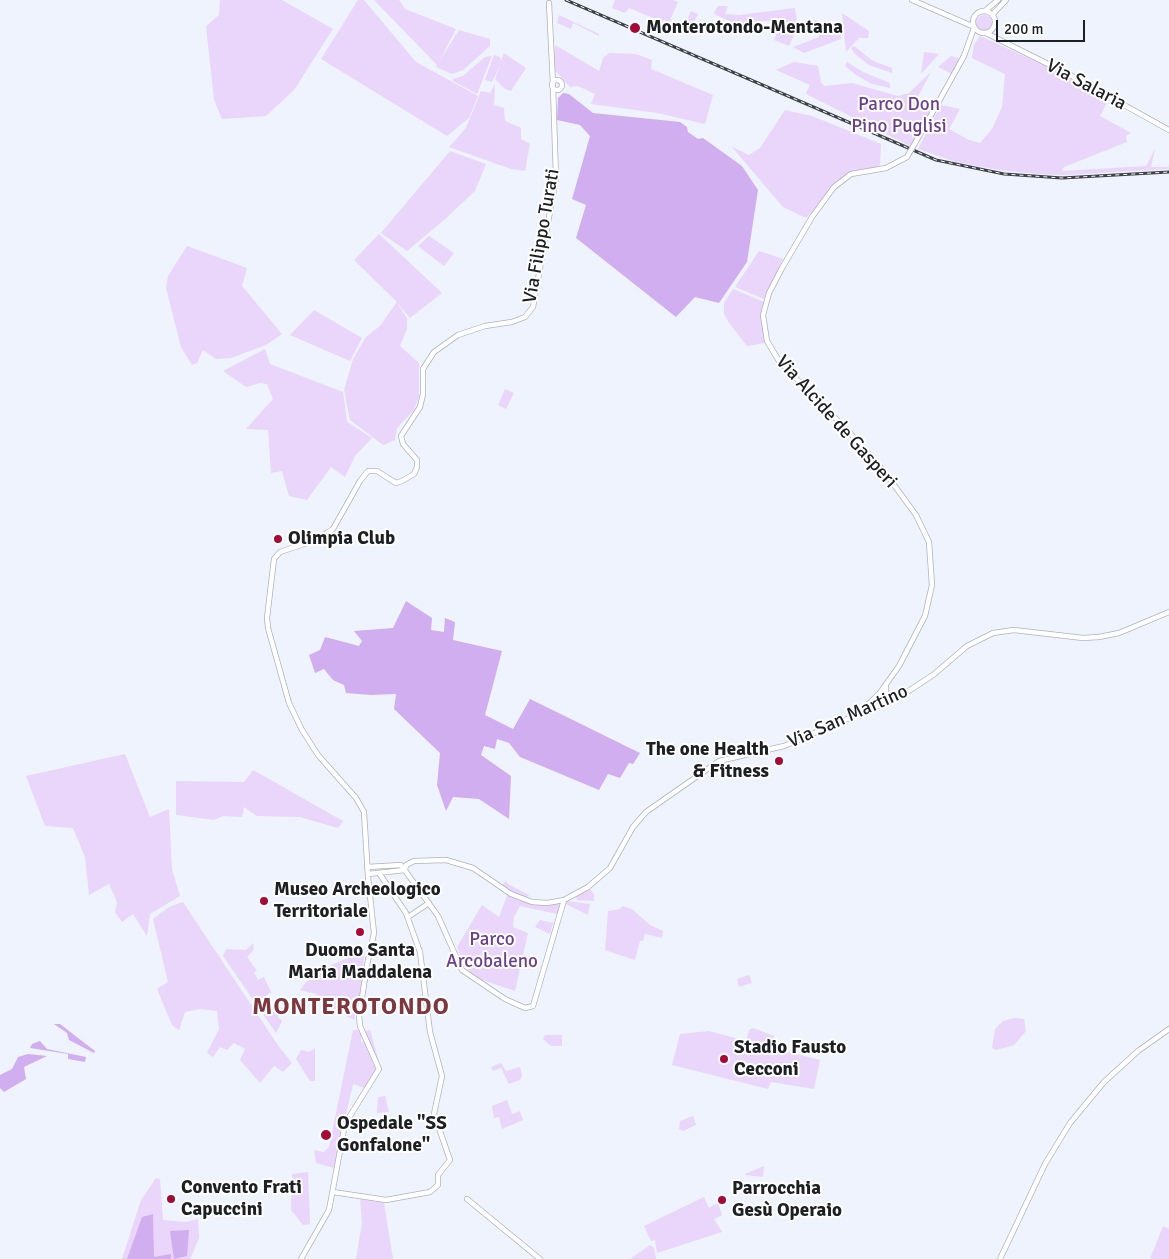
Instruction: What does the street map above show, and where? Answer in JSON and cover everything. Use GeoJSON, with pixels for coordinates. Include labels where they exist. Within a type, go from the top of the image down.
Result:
{"type":"FeatureCollection","features":[{"type":"Feature","properties":{"kind":"main road","name":"Via Salaria"},"geometry":{"type":"LineString","coordinates":[[912,0],[948,17],[962,20],[1169,130]]}},
{"type":"Feature","properties":{"kind":"main road"},"geometry":{"type":"LineString","coordinates":[[962,20],[985,11],[998,0]]}},
{"type":"Feature","properties":{"kind":"main road"},"geometry":{"type":"LineString","coordinates":[[992,15],[1006,0]]}},
{"type":"Feature","properties":{"kind":"main road","name":"Via Filippo Turati"},"geometry":{"type":"LineString","coordinates":[[367,866],[366,822],[363,810],[355,796],[318,755],[289,703],[267,618],[274,559],[280,552],[316,540],[333,528],[360,481],[369,470],[377,471],[398,483],[411,477],[417,467],[416,456],[404,445],[401,437],[404,428],[422,403],[422,375],[430,357],[456,336],[482,326],[512,322],[525,317],[533,307],[556,178],[549,3]]}},
{"type":"Feature","properties":{"kind":"main road"},"geometry":{"type":"LineString","coordinates":[[985,11],[992,15],[996,34],[1003,41]]}},
{"type":"Feature","properties":{"kind":"main road"},"geometry":{"type":"LineString","coordinates":[[971,42],[975,16]]}},
{"type":"Feature","properties":{"kind":"main road"},"geometry":{"type":"LineString","coordinates":[[971,42],[992,30],[995,24]]}},
{"type":"Feature","properties":{"kind":"main road","name":"Via Alcide de Gasperi"},"geometry":{"type":"LineString","coordinates":[[857,714],[886,686],[911,646],[928,605],[932,585],[927,536],[912,509],[879,464],[779,361],[767,341],[763,320],[768,293],[809,222],[834,188],[852,174],[886,168],[899,163],[910,153],[971,42]]}},
{"type":"Feature","properties":{"kind":"main road"},"geometry":{"type":"LineString","coordinates":[[552,68],[560,80],[556,80],[553,86],[558,91]]}},
{"type":"Feature","properties":{"kind":"main road","name":"Via Filippo Turati"},"geometry":{"type":"LineString","coordinates":[[554,106],[561,87],[560,80]]}},
{"type":"Feature","properties":{"kind":"main road","name":"Via San Martino"},"geometry":{"type":"LineString","coordinates":[[564,900],[588,887],[610,868],[633,827],[643,815],[709,767],[730,757],[778,748],[903,695],[933,675],[967,646],[993,633],[1012,630],[1099,638],[1119,633],[1169,612]]}},
{"type":"Feature","properties":{"kind":"main road"},"geometry":{"type":"LineString","coordinates":[[883,704],[886,686]]}},
{"type":"Feature","properties":{"kind":"main road"},"geometry":{"type":"LineString","coordinates":[[879,694],[883,704]]}},
{"type":"Feature","properties":{"kind":"main road"},"geometry":{"type":"LineString","coordinates":[[886,694],[893,697],[903,695]]}},
{"type":"Feature","properties":{"kind":"main road"},"geometry":{"type":"LineString","coordinates":[[301,1259],[327,1216],[343,1131],[350,1115],[379,1070],[360,1026],[364,982],[374,936],[367,866],[398,864],[405,870],[441,922],[462,970],[505,999],[525,1008],[533,1006],[564,900],[547,903],[532,902],[511,894],[477,870],[456,862],[418,860],[407,864],[405,870]]}},
{"type":"Feature","properties":{"kind":"main road"},"geometry":{"type":"LineString","coordinates":[[368,874],[381,875],[405,870]]}},
{"type":"Feature","properties":{"kind":"main road"},"geometry":{"type":"LineString","coordinates":[[333,1192],[386,1200],[431,1192],[438,1183],[438,1175],[450,1160],[434,1114],[442,1078],[430,1032],[421,957],[408,917],[381,875]]}},
{"type":"Feature","properties":{"kind":"main road"},"geometry":{"type":"LineString","coordinates":[[408,917],[429,903]]}},
{"type":"Feature","properties":{"kind":"main road"},"geometry":{"type":"LineString","coordinates":[[1000,1259],[1047,1161],[1070,1123],[1104,1082],[1138,1051],[1169,1029]]}},
{"type":"Feature","properties":{"kind":"main road"},"geometry":{"type":"LineString","coordinates":[[466,1199],[540,1259]]}},
{"type":"Feature","properties":{"kind":"green space"},"geometry":{"type":"Polygon","coordinates":[[[220,0],[282,0],[333,29],[294,90],[266,116],[222,119],[214,100],[206,26],[219,15],[220,0]]]}},
{"type":"Feature","properties":{"kind":"green space"},"geometry":{"type":"Polygon","coordinates":[[[358,0],[364,0],[416,62],[478,96],[469,118],[447,136],[321,59],[358,0]]]}},
{"type":"Feature","properties":{"kind":"green space"},"geometry":{"type":"Polygon","coordinates":[[[374,0],[399,0],[405,9],[456,29],[439,62],[459,30],[490,39],[490,46],[463,70],[452,74],[436,67],[437,65],[374,0]]]}},
{"type":"Feature","properties":{"kind":"green space"},"geometry":{"type":"Polygon","coordinates":[[[615,0],[673,0],[678,2],[670,20],[682,26],[664,20],[663,22],[629,8],[625,13],[612,8],[615,0]]]}},
{"type":"Feature","properties":{"kind":"green space"},"geometry":{"type":"Polygon","coordinates":[[[718,6],[728,6],[725,14],[739,15],[795,8],[797,22],[817,20],[818,30],[794,35],[789,46],[774,40],[777,33],[792,30],[791,25],[773,21],[756,21],[757,33],[716,15],[714,13],[718,6]]]}},
{"type":"Feature","properties":{"kind":"green space"},"geometry":{"type":"Polygon","coordinates":[[[691,11],[698,14],[691,29],[684,25],[691,11]]]}},
{"type":"Feature","properties":{"kind":"green space"},"geometry":{"type":"Polygon","coordinates":[[[842,13],[869,31],[868,38],[859,38],[846,52],[842,13]]]}},
{"type":"Feature","properties":{"kind":"green space"},"geometry":{"type":"Polygon","coordinates":[[[559,15],[599,34],[599,36],[573,23],[571,29],[557,23],[559,15]]]}},
{"type":"Feature","properties":{"kind":"green space"},"geometry":{"type":"Polygon","coordinates":[[[981,15],[987,15],[992,20],[990,29],[981,31],[976,26],[976,20],[981,15]]]}},
{"type":"Feature","properties":{"kind":"green space"},"geometry":{"type":"Polygon","coordinates":[[[820,32],[841,33],[841,39],[804,53],[793,47],[819,37],[820,32]]]}},
{"type":"Feature","properties":{"kind":"green space"},"geometry":{"type":"Polygon","coordinates":[[[980,36],[1050,68],[1109,99],[1100,116],[1131,133],[1126,136],[1127,142],[1064,167],[1062,171],[1146,166],[1155,149],[1151,167],[1169,167],[1169,169],[1064,175],[1038,174],[999,170],[956,162],[918,149],[941,105],[960,109],[949,129],[969,140],[980,143],[992,129],[1002,107],[1005,74],[972,58],[974,45],[980,36]]]}},
{"type":"Feature","properties":{"kind":"green space"},"geometry":{"type":"Polygon","coordinates":[[[555,45],[599,71],[603,58],[609,53],[636,54],[652,60],[651,69],[713,95],[705,124],[657,113],[591,104],[595,94],[578,86],[570,87],[553,68],[555,45]]]}},
{"type":"Feature","properties":{"kind":"green space"},"geometry":{"type":"Polygon","coordinates":[[[854,46],[873,61],[892,68],[892,73],[869,65],[855,54],[851,48],[854,46]]]}},
{"type":"Feature","properties":{"kind":"green space"},"geometry":{"type":"Polygon","coordinates":[[[924,52],[939,54],[921,74],[924,52]]]}},
{"type":"Feature","properties":{"kind":"green space"},"geometry":{"type":"Polygon","coordinates":[[[504,53],[526,68],[511,91],[505,89],[495,79],[500,65],[492,82],[485,80],[494,55],[500,57],[501,61],[504,53]]]}},
{"type":"Feature","properties":{"kind":"green space"},"geometry":{"type":"Polygon","coordinates":[[[492,56],[477,94],[453,81],[453,79],[463,76],[485,57],[492,56]]]}},
{"type":"Feature","properties":{"kind":"green space"},"geometry":{"type":"Polygon","coordinates":[[[951,56],[959,58],[952,74],[938,67],[951,56]]]}},
{"type":"Feature","properties":{"kind":"green space","name":"Parco Don Pino Puglisi"},"geometry":{"type":"Polygon","coordinates":[[[794,62],[818,66],[821,83],[825,86],[852,83],[898,96],[909,93],[931,72],[915,102],[930,111],[912,146],[808,95],[806,93],[810,85],[776,70],[794,62]]]}},
{"type":"Feature","properties":{"kind":"green space"},"geometry":{"type":"Polygon","coordinates":[[[847,62],[863,72],[890,83],[890,88],[872,84],[856,75],[845,66],[847,62]]]}},
{"type":"Feature","properties":{"kind":"green space"},"geometry":{"type":"Polygon","coordinates":[[[495,84],[494,105],[504,108],[505,121],[521,128],[521,139],[530,144],[525,171],[511,169],[449,147],[466,128],[481,91],[490,93],[495,84]]]}},
{"type":"Feature","properties":{"kind":"green space"},"geometry":{"type":"Polygon","coordinates":[[[785,110],[812,116],[881,144],[880,165],[838,183],[806,218],[783,207],[732,147],[749,155],[760,148],[785,110]]]}},
{"type":"Feature","properties":{"kind":"green space"},"geometry":{"type":"Polygon","coordinates":[[[450,151],[486,164],[475,191],[407,251],[381,233],[450,151]]]}},
{"type":"Feature","properties":{"kind":"green space"},"geometry":{"type":"Polygon","coordinates":[[[379,234],[442,293],[410,318],[397,303],[407,318],[407,329],[400,346],[419,363],[419,396],[414,410],[397,428],[395,440],[383,445],[350,420],[344,390],[353,359],[366,337],[380,326],[397,302],[354,260],[379,234]]]}},
{"type":"Feature","properties":{"kind":"green space"},"geometry":{"type":"Polygon","coordinates":[[[429,236],[454,253],[444,266],[418,246],[429,236]]]}},
{"type":"Feature","properties":{"kind":"green space"},"geometry":{"type":"Polygon","coordinates":[[[187,246],[247,268],[242,286],[282,334],[266,345],[231,358],[216,359],[203,350],[197,363],[192,365],[181,347],[166,288],[168,276],[187,246]]]}},
{"type":"Feature","properties":{"kind":"green space"},"geometry":{"type":"Polygon","coordinates":[[[759,251],[783,259],[764,299],[735,287],[759,251]]]}},
{"type":"Feature","properties":{"kind":"green space"},"geometry":{"type":"Polygon","coordinates":[[[733,289],[764,302],[761,314],[765,343],[747,346],[724,314],[724,303],[733,289]]]}},
{"type":"Feature","properties":{"kind":"green space"},"geometry":{"type":"Polygon","coordinates":[[[314,310],[362,338],[350,361],[290,335],[314,310]]]}},
{"type":"Feature","properties":{"kind":"green space"},"geometry":{"type":"Polygon","coordinates":[[[265,349],[270,364],[343,392],[347,422],[372,438],[355,456],[345,477],[331,467],[307,500],[289,496],[282,471],[271,473],[268,430],[246,429],[273,399],[267,384],[260,383],[246,387],[223,371],[265,349]]]}},
{"type":"Feature","properties":{"kind":"green space"},"geometry":{"type":"Polygon","coordinates":[[[505,389],[514,393],[506,409],[498,405],[505,389]]]}},
{"type":"Feature","properties":{"kind":"green space"},"geometry":{"type":"Polygon","coordinates":[[[125,754],[150,817],[169,809],[172,869],[180,896],[150,914],[147,936],[133,914],[122,922],[115,912],[117,902],[109,884],[89,895],[85,857],[73,828],[45,826],[26,776],[125,754]]]}},
{"type":"Feature","properties":{"kind":"green space"},"geometry":{"type":"Polygon","coordinates":[[[253,770],[343,821],[338,828],[300,817],[257,816],[244,807],[242,817],[223,816],[214,820],[176,815],[176,781],[244,782],[253,770]]]}},
{"type":"Feature","properties":{"kind":"green space"},"geometry":{"type":"Polygon","coordinates":[[[506,881],[508,884],[529,895],[526,898],[501,886],[506,881]]]}},
{"type":"Feature","properties":{"kind":"green space"},"geometry":{"type":"Polygon","coordinates":[[[590,889],[594,894],[594,901],[577,900],[576,896],[590,889]]]}},
{"type":"Feature","properties":{"kind":"green space","name":"Parco Arcobaleno"},"geometry":{"type":"Polygon","coordinates":[[[508,893],[544,904],[566,901],[590,904],[588,915],[564,903],[557,914],[520,906],[514,917],[513,927],[528,933],[515,991],[477,978],[464,966],[457,947],[482,905],[499,917],[508,893]]]}},
{"type":"Feature","properties":{"kind":"green space"},"geometry":{"type":"Polygon","coordinates":[[[183,902],[277,1044],[292,1063],[283,1072],[274,1066],[260,1083],[240,1060],[245,1049],[234,1043],[227,1050],[220,1047],[213,1057],[207,1053],[219,1029],[217,1011],[200,1009],[185,1012],[179,1030],[172,1025],[157,989],[168,982],[153,919],[169,907],[183,902]]]}},
{"type":"Feature","properties":{"kind":"green space"},"geometry":{"type":"Polygon","coordinates":[[[622,906],[632,909],[650,925],[663,931],[662,938],[645,934],[643,941],[640,941],[635,960],[605,950],[608,911],[620,909],[622,906]]]}},
{"type":"Feature","properties":{"kind":"green space"},"geometry":{"type":"Polygon","coordinates":[[[540,920],[553,923],[550,934],[535,927],[540,920]]]}},
{"type":"Feature","properties":{"kind":"green space"},"geometry":{"type":"Polygon","coordinates":[[[253,943],[254,949],[247,957],[257,971],[254,972],[258,980],[264,977],[271,992],[264,997],[267,1004],[283,1008],[278,1017],[282,1021],[276,1033],[223,956],[226,949],[246,950],[253,943]]]}},
{"type":"Feature","properties":{"kind":"green space"},"geometry":{"type":"Polygon","coordinates":[[[365,948],[361,989],[354,1020],[318,1001],[319,999],[322,1001],[316,994],[300,990],[306,982],[318,975],[320,970],[365,948]]]}},
{"type":"Feature","properties":{"kind":"green space"},"geometry":{"type":"Polygon","coordinates":[[[749,975],[752,983],[739,987],[737,979],[749,975]]]}},
{"type":"Feature","properties":{"kind":"green space"},"geometry":{"type":"Polygon","coordinates":[[[1014,1018],[1024,1019],[1026,1031],[1014,1045],[996,1050],[992,1048],[995,1029],[1003,1021],[1014,1018]]]}},
{"type":"Feature","properties":{"kind":"green space","name":"Stadio Fausto Cecconi"},"geometry":{"type":"Polygon","coordinates":[[[753,1028],[774,1036],[772,1048],[820,1060],[814,1089],[771,1082],[768,1089],[672,1065],[680,1034],[709,1031],[746,1041],[749,1030],[753,1028]]]}},
{"type":"Feature","properties":{"kind":"green space"},"geometry":{"type":"Polygon","coordinates":[[[353,1030],[358,1030],[361,1034],[361,1042],[364,1043],[376,1070],[365,1088],[353,1084],[334,1168],[316,1163],[314,1150],[324,1152],[329,1147],[353,1030]]]}},
{"type":"Feature","properties":{"kind":"green space"},"geometry":{"type":"Polygon","coordinates":[[[370,1030],[379,1062],[377,1062],[365,1031],[370,1030]]]}},
{"type":"Feature","properties":{"kind":"green space"},"geometry":{"type":"Polygon","coordinates":[[[545,1035],[562,1035],[562,1046],[551,1046],[543,1039],[545,1035]]]}},
{"type":"Feature","properties":{"kind":"green space"},"geometry":{"type":"Polygon","coordinates":[[[315,1048],[315,1081],[310,1081],[296,1059],[301,1050],[309,1052],[315,1048]]]}},
{"type":"Feature","properties":{"kind":"green space"},"geometry":{"type":"Polygon","coordinates":[[[501,1063],[506,1071],[520,1067],[522,1076],[520,1080],[509,1084],[501,1068],[493,1071],[491,1067],[501,1063]]]}},
{"type":"Feature","properties":{"kind":"green space"},"geometry":{"type":"Polygon","coordinates":[[[385,1096],[389,1112],[377,1113],[378,1097],[385,1096]]]}},
{"type":"Feature","properties":{"kind":"green space"},"geometry":{"type":"Polygon","coordinates":[[[507,1100],[512,1114],[520,1111],[523,1120],[502,1129],[499,1117],[494,1118],[492,1106],[507,1100]]]}},
{"type":"Feature","properties":{"kind":"green space"},"geometry":{"type":"Polygon","coordinates":[[[693,1116],[696,1125],[683,1131],[679,1129],[680,1121],[693,1116]]]}},
{"type":"Feature","properties":{"kind":"green space"},"geometry":{"type":"Polygon","coordinates":[[[764,1166],[763,1177],[745,1175],[745,1174],[764,1166]]]}},
{"type":"Feature","properties":{"kind":"green space"},"geometry":{"type":"Polygon","coordinates":[[[308,1172],[310,1224],[303,1225],[291,1210],[292,1174],[308,1172]]]}},
{"type":"Feature","properties":{"kind":"green space"},"geometry":{"type":"Polygon","coordinates":[[[156,1178],[160,1179],[163,1220],[186,1222],[198,1219],[199,1238],[190,1259],[122,1259],[141,1200],[156,1178]]]}},
{"type":"Feature","properties":{"kind":"green space"},"geometry":{"type":"Polygon","coordinates":[[[704,1197],[709,1208],[718,1203],[722,1215],[714,1219],[722,1232],[657,1253],[655,1240],[651,1241],[644,1226],[704,1197]]]}},
{"type":"Feature","properties":{"kind":"green space"},"geometry":{"type":"Polygon","coordinates":[[[360,1199],[384,1203],[393,1259],[356,1259],[362,1223],[360,1199]]]}},
{"type":"Feature","properties":{"kind":"green space"},"geometry":{"type":"Polygon","coordinates":[[[1163,1226],[1169,1229],[1169,1259],[1150,1259],[1163,1226]]]}},
{"type":"Feature","properties":{"kind":"green space"},"geometry":{"type":"Polygon","coordinates":[[[650,1245],[654,1248],[656,1259],[630,1259],[650,1245]]]}},
{"type":"Feature","properties":{"kind":"shaded area"},"geometry":{"type":"Polygon","coordinates":[[[563,93],[569,94],[593,113],[680,122],[687,127],[688,132],[698,139],[703,138],[742,166],[758,190],[747,262],[719,303],[695,297],[676,317],[576,238],[586,205],[572,199],[590,136],[580,125],[557,120],[558,98],[563,93]]]}},
{"type":"Feature","properties":{"kind":"shaded area"},"geometry":{"type":"Polygon","coordinates":[[[406,601],[432,618],[431,630],[444,632],[445,618],[455,622],[453,640],[502,651],[485,715],[513,729],[530,699],[640,753],[633,764],[629,763],[620,778],[608,774],[599,790],[520,757],[509,743],[497,739],[495,749],[484,746],[481,755],[511,776],[509,819],[479,799],[453,797],[446,811],[437,785],[440,753],[394,709],[396,694],[346,693],[344,685],[333,680],[324,669],[315,673],[309,655],[320,650],[325,637],[359,646],[362,641],[354,631],[393,628],[406,601]]]}},
{"type":"Feature","properties":{"kind":"shaded area"},"geometry":{"type":"Polygon","coordinates":[[[54,1024],[60,1024],[95,1051],[94,1053],[69,1040],[67,1033],[54,1024]]]}},
{"type":"Feature","properties":{"kind":"shaded area"},"geometry":{"type":"Polygon","coordinates":[[[40,1041],[47,1049],[86,1057],[85,1062],[68,1059],[68,1054],[30,1048],[32,1044],[40,1041]]]}},
{"type":"Feature","properties":{"kind":"shaded area"},"geometry":{"type":"Polygon","coordinates":[[[28,1054],[47,1056],[24,1067],[26,1079],[4,1092],[0,1088],[0,1075],[12,1069],[18,1057],[28,1054]]]}},
{"type":"Feature","properties":{"kind":"shaded area"},"geometry":{"type":"Polygon","coordinates":[[[153,1214],[154,1257],[171,1254],[171,1259],[127,1259],[142,1217],[153,1214]]]}},
{"type":"Feature","properties":{"kind":"shaded area"},"geometry":{"type":"Polygon","coordinates":[[[189,1230],[187,1256],[174,1259],[170,1231],[189,1230]]]}},
{"type":"Feature","properties":{"kind":"railway"},"geometry":{"type":"LineString","coordinates":[[566,0],[936,160],[1004,174],[1062,178],[1169,172]]}},
{"type":"Feature","properties":{"kind":"place","name":"Monterotondo-Mentana"},"geometry":{"type":"Point","coordinates":[635,28]}},
{"type":"Feature","properties":{"kind":"place","name":"Olimpia Club"},"geometry":{"type":"Point","coordinates":[278,539]}},
{"type":"Feature","properties":{"kind":"place","name":"The one Health & Fitness"},"geometry":{"type":"Point","coordinates":[779,761]}},
{"type":"Feature","properties":{"kind":"place","name":"Museo Archeologico Territoriale"},"geometry":{"type":"Point","coordinates":[264,901]}},
{"type":"Feature","properties":{"kind":"place","name":"Duomo Santa Maria Maddalena"},"geometry":{"type":"Point","coordinates":[360,932]}},
{"type":"Feature","properties":{"kind":"place","name":"Stadio Fausto Cecconi"},"geometry":{"type":"Point","coordinates":[724,1059]}},
{"type":"Feature","properties":{"kind":"place","name":"Ospedale \"SS Gonfalone\""},"geometry":{"type":"Point","coordinates":[326,1135]}},
{"type":"Feature","properties":{"kind":"place","name":"Convento Frati Capuccini"},"geometry":{"type":"Point","coordinates":[171,1199]}},
{"type":"Feature","properties":{"kind":"place","name":"Parrocchia Gesù Operaio"},"geometry":{"type":"Point","coordinates":[722,1200]}},
{"type":"Feature","properties":{"kind":"district","name":"MONTEROTONDO"},"geometry":{"type":"Point","coordinates":[351,1008]}}]}
